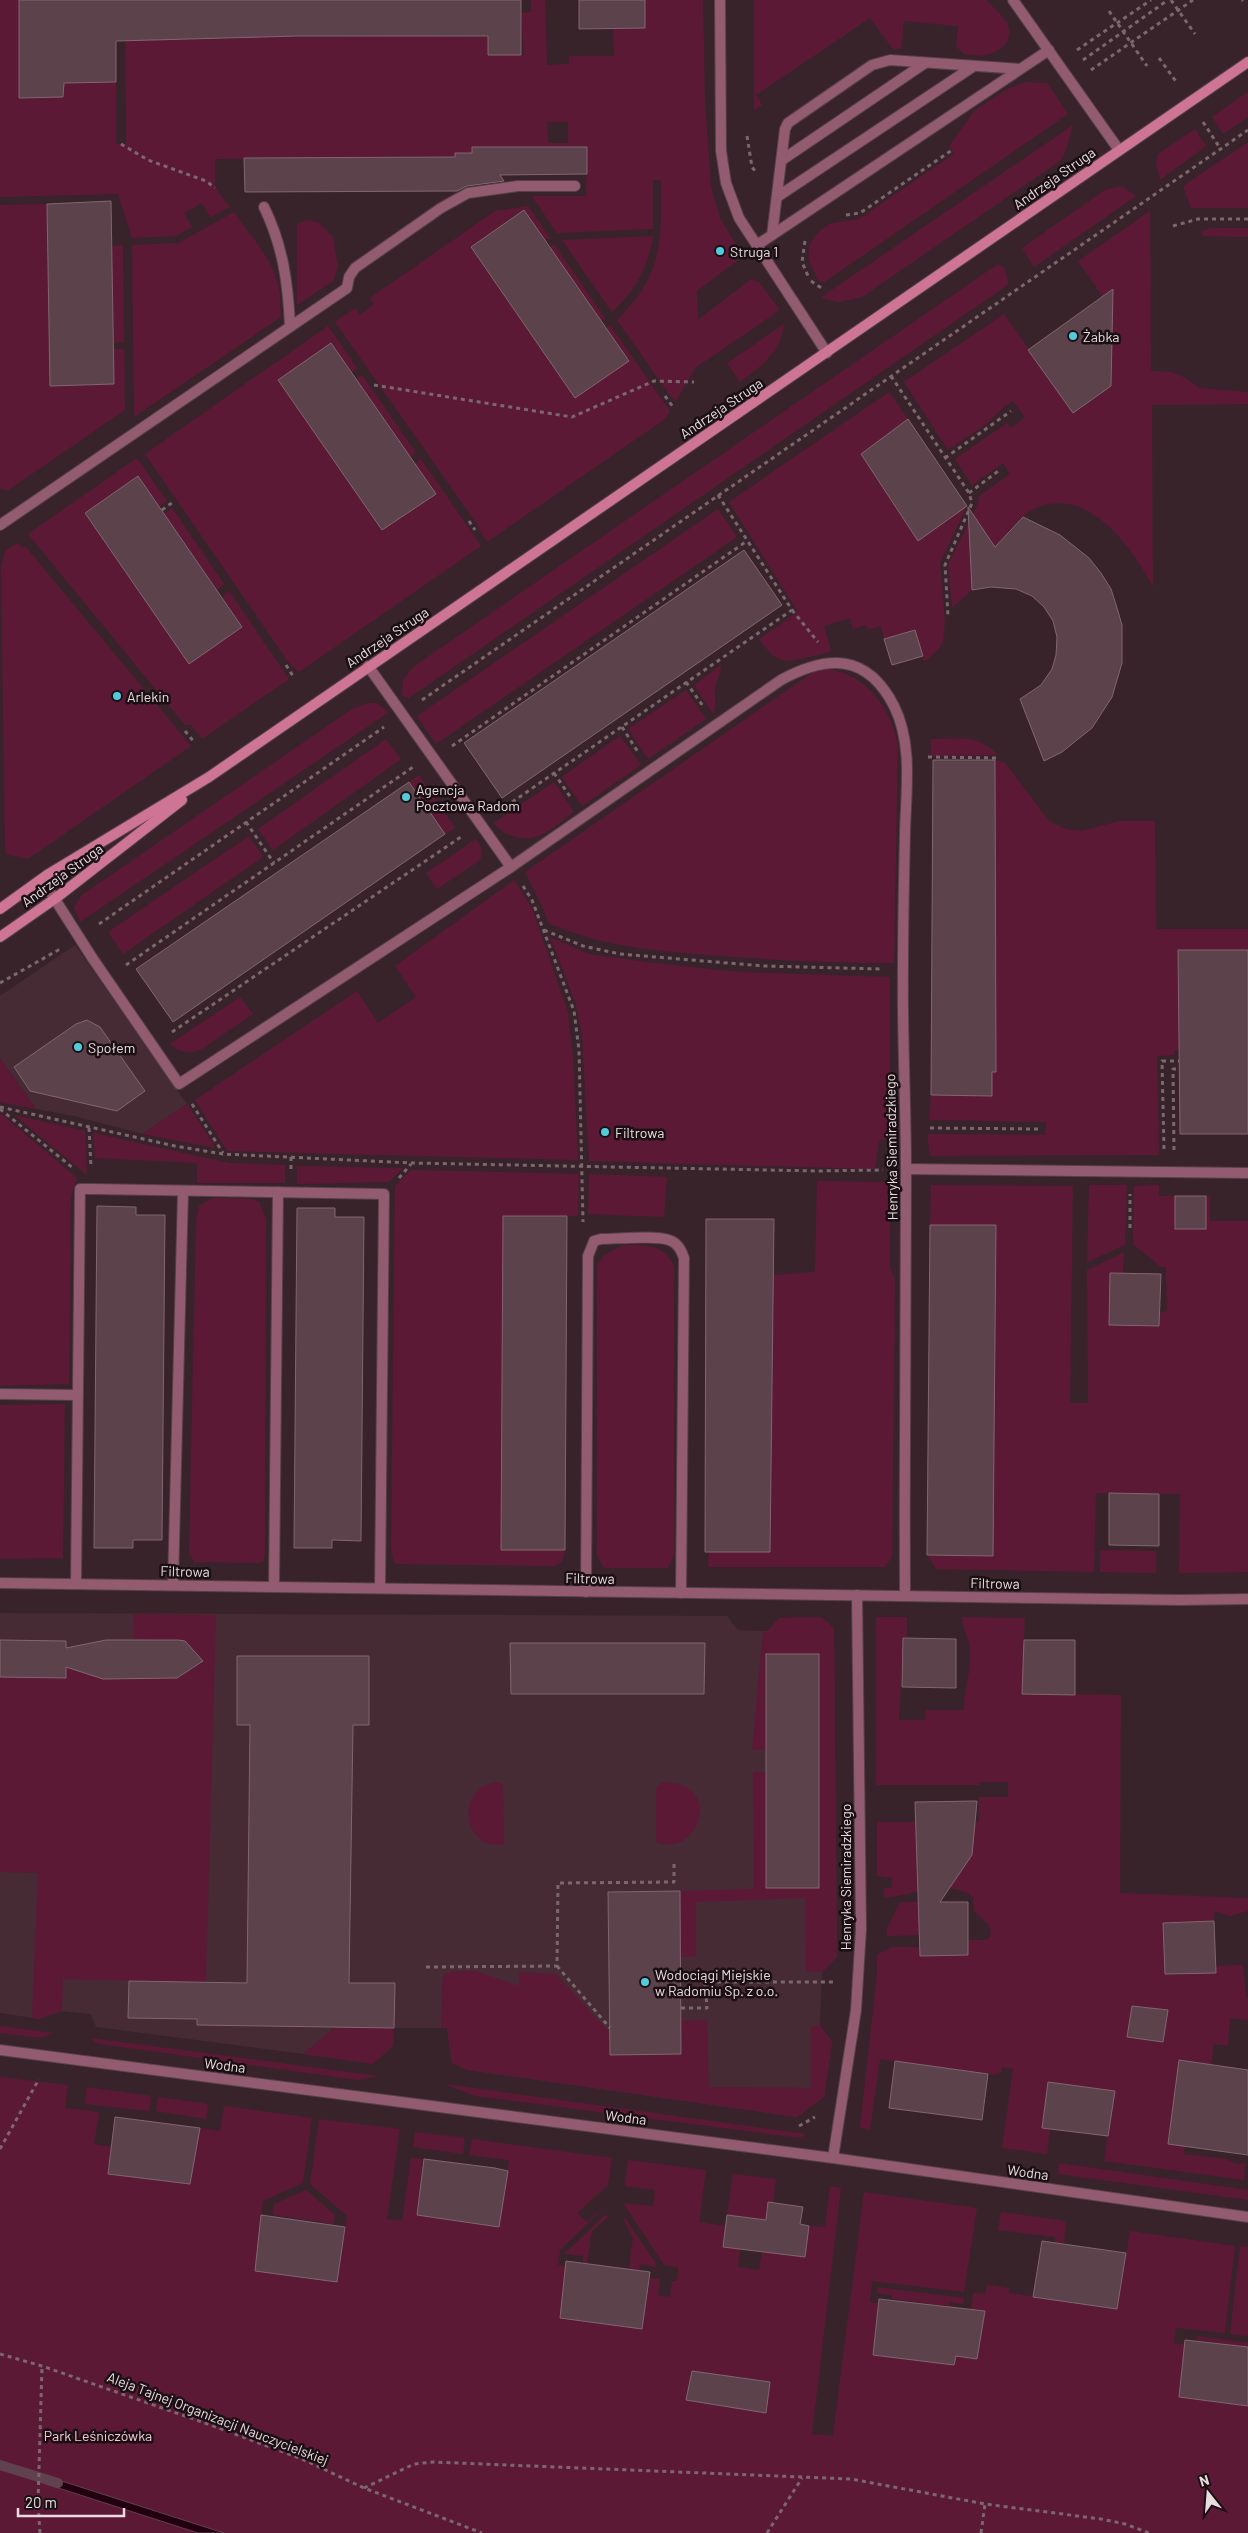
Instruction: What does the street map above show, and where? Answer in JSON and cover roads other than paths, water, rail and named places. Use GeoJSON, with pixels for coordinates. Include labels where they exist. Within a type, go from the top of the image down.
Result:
{"type":"FeatureCollection","features":[{"type":"Feature","properties":{"kind":"street"},"geometry":{"type":"LineString","coordinates":[[720,0],[723,166],[726,183],[736,212],[827,352]]}},
{"type":"Feature","properties":{"kind":"street"},"geometry":{"type":"LineString","coordinates":[[1013,0],[1119,150]]}},
{"type":"Feature","properties":{"kind":"street"},"geometry":{"type":"LineString","coordinates":[[757,245],[1049,50]]}},
{"type":"Feature","properties":{"kind":"street"},"geometry":{"type":"LineString","coordinates":[[772,235],[785,129],[788,123],[872,65],[890,60],[1020,69]]}},
{"type":"Feature","properties":{"kind":"street","name":"Andrzeja Struga"},"geometry":{"type":"LineString","coordinates":[[0,937],[56,898],[209,777],[1248,62]]}},
{"type":"Feature","properties":{"kind":"street"},"geometry":{"type":"LineString","coordinates":[[782,160],[926,63]]}},
{"type":"Feature","properties":{"kind":"street"},"geometry":{"type":"LineString","coordinates":[[777,197],[974,66]]}},
{"type":"Feature","properties":{"kind":"street"},"geometry":{"type":"LineString","coordinates":[[0,525],[347,288],[349,278],[355,268],[454,200],[482,189],[518,186],[575,186]]}},
{"type":"Feature","properties":{"kind":"street"},"geometry":{"type":"LineString","coordinates":[[264,206],[275,232],[283,259],[288,284],[290,326]]}},
{"type":"Feature","properties":{"kind":"street","name":"Henryka Siemiradzkiego"},"geometry":{"type":"LineString","coordinates":[[56,898],[79,938],[179,1084],[511,867],[781,680],[804,667],[825,662],[856,667],[878,684],[890,700],[901,725],[906,745],[903,969],[906,1169],[905,1596]]}},
{"type":"Feature","properties":{"kind":"street"},"geometry":{"type":"LineString","coordinates":[[368,666],[511,867]]}},
{"type":"Feature","properties":{"kind":"street","name":"Andrzeja Struga"},"geometry":{"type":"LineString","coordinates":[[0,909],[42,879],[209,777]]}},
{"type":"Feature","properties":{"kind":"street"},"geometry":{"type":"LineString","coordinates":[[42,879],[56,898]]}},
{"type":"Feature","properties":{"kind":"street"},"geometry":{"type":"LineString","coordinates":[[906,1169],[1248,1173]]}},
{"type":"Feature","properties":{"kind":"street"},"geometry":{"type":"LineString","coordinates":[[76,1584],[80,1189],[92,1189],[384,1194],[380,1588]]}},
{"type":"Feature","properties":{"kind":"street"},"geometry":{"type":"LineString","coordinates":[[173,1584],[183,1191]]}},
{"type":"Feature","properties":{"kind":"street"},"geometry":{"type":"LineString","coordinates":[[274,1586],[278,1192]]}},
{"type":"Feature","properties":{"kind":"street"},"geometry":{"type":"LineString","coordinates":[[586,1592],[588,1256],[594,1241],[601,1239],[662,1239],[675,1243],[684,1258],[681,1593]]}},
{"type":"Feature","properties":{"kind":"street"},"geometry":{"type":"LineString","coordinates":[[0,1394],[78,1395]]}},
{"type":"Feature","properties":{"kind":"street","name":"Filtrowa"},"geometry":{"type":"LineString","coordinates":[[0,1583],[1180,1600],[1248,1599]]}},
{"type":"Feature","properties":{"kind":"street","name":"Henryka Siemiradzkiego"},"geometry":{"type":"LineString","coordinates":[[834,2158],[856,2010],[860,1929],[857,1595]]}},
{"type":"Feature","properties":{"kind":"street","name":"Wodna"},"geometry":{"type":"LineString","coordinates":[[0,2050],[834,2158],[1248,2217]]}},
{"type":"Feature","properties":{"kind":"waterway"},"geometry":{"type":"LineString","coordinates":[[0,2465],[58,2483]]}},
{"type":"Feature","properties":{"kind":"place","name":"Struga 1"},"geometry":{"type":"Point","coordinates":[720,251]}},
{"type":"Feature","properties":{"kind":"place","name":"Żabka"},"geometry":{"type":"Point","coordinates":[1073,336]}},
{"type":"Feature","properties":{"kind":"place","name":"Arlekin"},"geometry":{"type":"Point","coordinates":[117,696]}},
{"type":"Feature","properties":{"kind":"place","name":"Agencja Pocztowa Radom"},"geometry":{"type":"Point","coordinates":[406,797]}},
{"type":"Feature","properties":{"kind":"place","name":"Społem"},"geometry":{"type":"Point","coordinates":[78,1047]}},
{"type":"Feature","properties":{"kind":"place","name":"Filtrowa"},"geometry":{"type":"Point","coordinates":[605,1132]}},
{"type":"Feature","properties":{"kind":"place","name":"Wodociągi Miejskie w Radomiu Sp. z o.o."},"geometry":{"type":"Point","coordinates":[645,1982]}},
{"type":"Feature","properties":{"kind":"park label","name":"Park Leśniczówka"},"geometry":{"type":"Point","coordinates":[98,2435]}}]}
